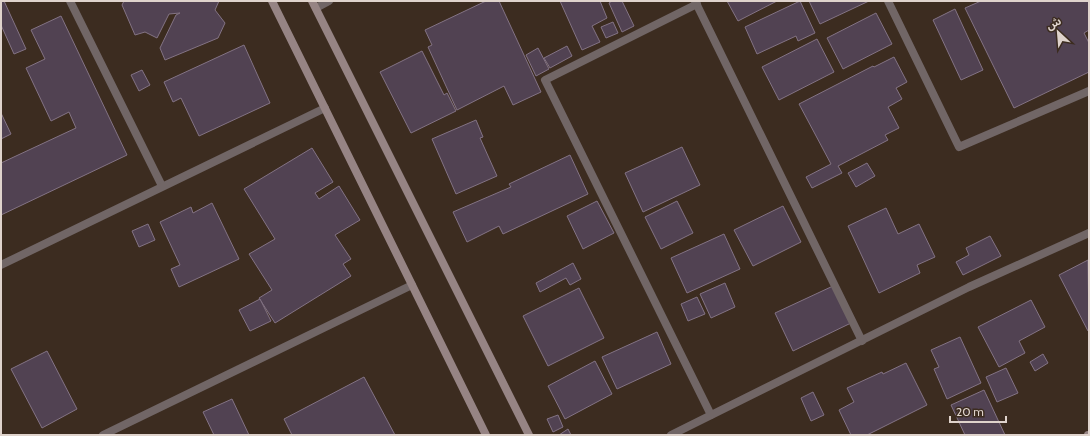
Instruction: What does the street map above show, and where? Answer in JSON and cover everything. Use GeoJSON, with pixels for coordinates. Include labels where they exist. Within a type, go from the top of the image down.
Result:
{"type":"FeatureCollection","features":[{"type":"Feature","properties":{"kind":"street"},"geometry":{"type":"LineString","coordinates":[[70,1],[162,186]]}},
{"type":"Feature","properties":{"kind":"street"},"geometry":{"type":"LineString","coordinates":[[272,1],[486,435]]}},
{"type":"Feature","properties":{"kind":"street"},"geometry":{"type":"LineString","coordinates":[[329,1],[314,4],[528,435]]}},
{"type":"Feature","properties":{"kind":"street"},"geometry":{"type":"LineString","coordinates":[[888,1],[959,147],[1089,91]]}},
{"type":"Feature","properties":{"kind":"street"},"geometry":{"type":"LineString","coordinates":[[711,415],[545,80],[696,2],[862,341]]}},
{"type":"Feature","properties":{"kind":"street"},"geometry":{"type":"LineString","coordinates":[[1,265],[325,108]]}},
{"type":"Feature","properties":{"kind":"street"},"geometry":{"type":"LineString","coordinates":[[671,435],[970,287],[1089,233]]}},
{"type":"Feature","properties":{"kind":"street"},"geometry":{"type":"LineString","coordinates":[[103,435],[412,285]]}},
{"type":"Feature","properties":{"kind":"building"},"geometry":{"type":"Polygon","coordinates":[[[1,1],[4,1],[26,49],[14,54],[1,25],[1,1]]]}},
{"type":"Feature","properties":{"kind":"building"},"geometry":{"type":"Polygon","coordinates":[[[124,1],[219,1],[215,10],[225,23],[218,38],[165,60],[160,48],[176,15],[180,13],[169,14],[157,38],[145,32],[135,35],[122,5],[124,1]]]}},
{"type":"Feature","properties":{"kind":"building"},"geometry":{"type":"Polygon","coordinates":[[[486,1],[499,1],[541,92],[513,105],[504,86],[457,110],[428,47],[432,45],[425,30],[486,1]]]}},
{"type":"Feature","properties":{"kind":"building"},"geometry":{"type":"Polygon","coordinates":[[[560,1],[600,1],[607,18],[592,26],[600,42],[582,50],[560,1]]]}},
{"type":"Feature","properties":{"kind":"building"},"geometry":{"type":"Polygon","coordinates":[[[612,1],[622,1],[634,26],[622,32],[609,3],[612,1]]]}},
{"type":"Feature","properties":{"kind":"building"},"geometry":{"type":"Polygon","coordinates":[[[727,1],[777,1],[738,21],[727,1]]]}},
{"type":"Feature","properties":{"kind":"building"},"geometry":{"type":"Polygon","coordinates":[[[800,1],[815,33],[798,41],[796,36],[757,54],[745,27],[800,1]]]}},
{"type":"Feature","properties":{"kind":"building"},"geometry":{"type":"Polygon","coordinates":[[[809,1],[869,1],[820,24],[809,1]]]}},
{"type":"Feature","properties":{"kind":"building"},"geometry":{"type":"Polygon","coordinates":[[[981,1],[1089,1],[1089,30],[1084,33],[1089,43],[1089,72],[1014,108],[965,8],[981,1]]]}},
{"type":"Feature","properties":{"kind":"building"},"geometry":{"type":"Polygon","coordinates":[[[955,9],[983,70],[961,80],[933,20],[955,9]]]}},
{"type":"Feature","properties":{"kind":"building"},"geometry":{"type":"Polygon","coordinates":[[[876,13],[892,44],[843,69],[827,38],[876,13]]]}},
{"type":"Feature","properties":{"kind":"building"},"geometry":{"type":"Polygon","coordinates":[[[61,16],[127,155],[1,215],[1,163],[76,128],[69,112],[51,121],[26,68],[45,59],[31,30],[61,16]]]}},
{"type":"Feature","properties":{"kind":"building"},"geometry":{"type":"Polygon","coordinates":[[[613,22],[618,33],[606,38],[601,27],[613,22]]]}},
{"type":"Feature","properties":{"kind":"building"},"geometry":{"type":"Polygon","coordinates":[[[817,39],[834,72],[779,100],[762,67],[817,39]]]}},
{"type":"Feature","properties":{"kind":"building"},"geometry":{"type":"Polygon","coordinates":[[[244,45],[270,103],[199,136],[181,98],[173,102],[164,82],[244,45]]]}},
{"type":"Feature","properties":{"kind":"building"},"geometry":{"type":"Polygon","coordinates":[[[567,46],[572,56],[550,68],[544,58],[567,46]]]}},
{"type":"Feature","properties":{"kind":"building"},"geometry":{"type":"Polygon","coordinates":[[[538,48],[549,69],[536,76],[526,55],[538,48]]]}},
{"type":"Feature","properties":{"kind":"building"},"geometry":{"type":"Polygon","coordinates":[[[422,51],[444,95],[447,93],[456,111],[411,133],[380,72],[422,51]]]}},
{"type":"Feature","properties":{"kind":"building"},"geometry":{"type":"Polygon","coordinates":[[[894,57],[907,82],[896,88],[902,99],[888,107],[899,128],[885,135],[888,140],[838,166],[842,173],[812,188],[806,177],[831,164],[799,104],[873,66],[874,67],[894,57]]]}},
{"type":"Feature","properties":{"kind":"building"},"geometry":{"type":"Polygon","coordinates":[[[142,70],[150,85],[139,91],[131,75],[142,70]]]}},
{"type":"Feature","properties":{"kind":"building"},"geometry":{"type":"Polygon","coordinates":[[[1,113],[11,134],[1,139],[1,113]]]}},
{"type":"Feature","properties":{"kind":"building"},"geometry":{"type":"Polygon","coordinates":[[[476,120],[483,137],[480,138],[497,176],[456,194],[432,139],[476,120]]]}},
{"type":"Feature","properties":{"kind":"building"},"geometry":{"type":"Polygon","coordinates":[[[682,147],[700,185],[643,212],[625,173],[682,147]]]}},
{"type":"Feature","properties":{"kind":"building"},"geometry":{"type":"Polygon","coordinates":[[[312,148],[333,182],[315,193],[319,199],[339,186],[360,220],[335,235],[351,259],[343,264],[351,276],[275,323],[259,298],[272,290],[249,254],[275,239],[244,189],[312,148]]]}},
{"type":"Feature","properties":{"kind":"building"},"geometry":{"type":"Polygon","coordinates":[[[570,155],[588,194],[503,234],[499,226],[467,242],[453,212],[511,187],[509,184],[570,155]]]}},
{"type":"Feature","properties":{"kind":"building"},"geometry":{"type":"Polygon","coordinates":[[[867,163],[875,176],[856,187],[848,173],[867,163]]]}},
{"type":"Feature","properties":{"kind":"building"},"geometry":{"type":"Polygon","coordinates":[[[597,201],[614,233],[583,249],[567,216],[597,201]]]}},
{"type":"Feature","properties":{"kind":"building"},"geometry":{"type":"Polygon","coordinates":[[[677,201],[693,233],[661,249],[645,217],[677,201]]]}},
{"type":"Feature","properties":{"kind":"building"},"geometry":{"type":"Polygon","coordinates":[[[212,203],[239,259],[179,287],[171,269],[180,265],[160,222],[191,207],[193,213],[212,203]]]}},
{"type":"Feature","properties":{"kind":"building"},"geometry":{"type":"Polygon","coordinates":[[[783,206],[801,242],[753,266],[734,230],[783,206]]]}},
{"type":"Feature","properties":{"kind":"building"},"geometry":{"type":"Polygon","coordinates":[[[886,208],[898,234],[919,224],[935,257],[917,265],[920,273],[879,293],[848,226],[886,208]]]}},
{"type":"Feature","properties":{"kind":"building"},"geometry":{"type":"Polygon","coordinates":[[[148,224],[155,240],[139,247],[132,231],[148,224]]]}},
{"type":"Feature","properties":{"kind":"building"},"geometry":{"type":"Polygon","coordinates":[[[724,234],[740,269],[687,293],[671,258],[724,234]]]}},
{"type":"Feature","properties":{"kind":"building"},"geometry":{"type":"Polygon","coordinates":[[[990,236],[1001,256],[963,275],[956,262],[969,255],[966,248],[990,236]]]}},
{"type":"Feature","properties":{"kind":"building"},"geometry":{"type":"Polygon","coordinates":[[[1088,260],[1089,330],[1088,331],[1059,275],[1088,260]]]}},
{"type":"Feature","properties":{"kind":"building"},"geometry":{"type":"Polygon","coordinates":[[[573,263],[581,279],[570,285],[566,278],[540,292],[536,283],[573,263]]]}},
{"type":"Feature","properties":{"kind":"building"},"geometry":{"type":"Polygon","coordinates":[[[725,283],[735,307],[711,318],[700,294],[725,283]]]}},
{"type":"Feature","properties":{"kind":"building"},"geometry":{"type":"Polygon","coordinates":[[[833,286],[851,323],[793,351],[775,313],[833,286]]]}},
{"type":"Feature","properties":{"kind":"building"},"geometry":{"type":"Polygon","coordinates":[[[579,288],[604,338],[548,366],[523,316],[579,288]]]}},
{"type":"Feature","properties":{"kind":"building"},"geometry":{"type":"Polygon","coordinates":[[[697,297],[705,314],[688,321],[681,304],[697,297]]]}},
{"type":"Feature","properties":{"kind":"building"},"geometry":{"type":"Polygon","coordinates":[[[260,299],[271,321],[250,331],[239,310],[260,299]]]}},
{"type":"Feature","properties":{"kind":"building"},"geometry":{"type":"Polygon","coordinates":[[[1031,300],[1045,327],[1019,341],[1025,353],[999,367],[978,327],[1031,300]]]}},
{"type":"Feature","properties":{"kind":"building"},"geometry":{"type":"Polygon","coordinates":[[[657,332],[671,364],[617,389],[602,357],[657,332]]]}},
{"type":"Feature","properties":{"kind":"building"},"geometry":{"type":"Polygon","coordinates":[[[960,337],[981,383],[947,399],[934,369],[939,367],[931,350],[960,337]]]}},
{"type":"Feature","properties":{"kind":"building"},"geometry":{"type":"Polygon","coordinates":[[[47,351],[77,409],[42,428],[11,369],[47,351]]]}},
{"type":"Feature","properties":{"kind":"building"},"geometry":{"type":"Polygon","coordinates":[[[1043,354],[1048,363],[1035,371],[1030,362],[1043,354]]]}},
{"type":"Feature","properties":{"kind":"building"},"geometry":{"type":"Polygon","coordinates":[[[595,361],[612,394],[565,419],[548,386],[595,361]]]}},
{"type":"Feature","properties":{"kind":"building"},"geometry":{"type":"Polygon","coordinates":[[[906,363],[927,405],[867,435],[851,435],[839,410],[854,402],[847,388],[906,363]]]}},
{"type":"Feature","properties":{"kind":"building"},"geometry":{"type":"Polygon","coordinates":[[[1006,368],[1018,393],[997,402],[986,377],[1006,368]]]}},
{"type":"Feature","properties":{"kind":"building"},"geometry":{"type":"Polygon","coordinates":[[[364,377],[395,435],[292,435],[284,419],[364,377]]]}},
{"type":"Feature","properties":{"kind":"building"},"geometry":{"type":"Polygon","coordinates":[[[984,390],[1005,435],[965,435],[951,405],[984,390]]]}},
{"type":"Feature","properties":{"kind":"building"},"geometry":{"type":"Polygon","coordinates":[[[813,392],[824,415],[811,421],[801,398],[813,392]]]}},
{"type":"Feature","properties":{"kind":"building"},"geometry":{"type":"Polygon","coordinates":[[[232,399],[249,435],[214,435],[203,412],[232,399]]]}},
{"type":"Feature","properties":{"kind":"building"},"geometry":{"type":"Polygon","coordinates":[[[558,415],[563,427],[553,432],[547,419],[558,415]]]}},
{"type":"Feature","properties":{"kind":"building"},"geometry":{"type":"Polygon","coordinates":[[[568,429],[571,435],[559,435],[568,429]]]}}]}
